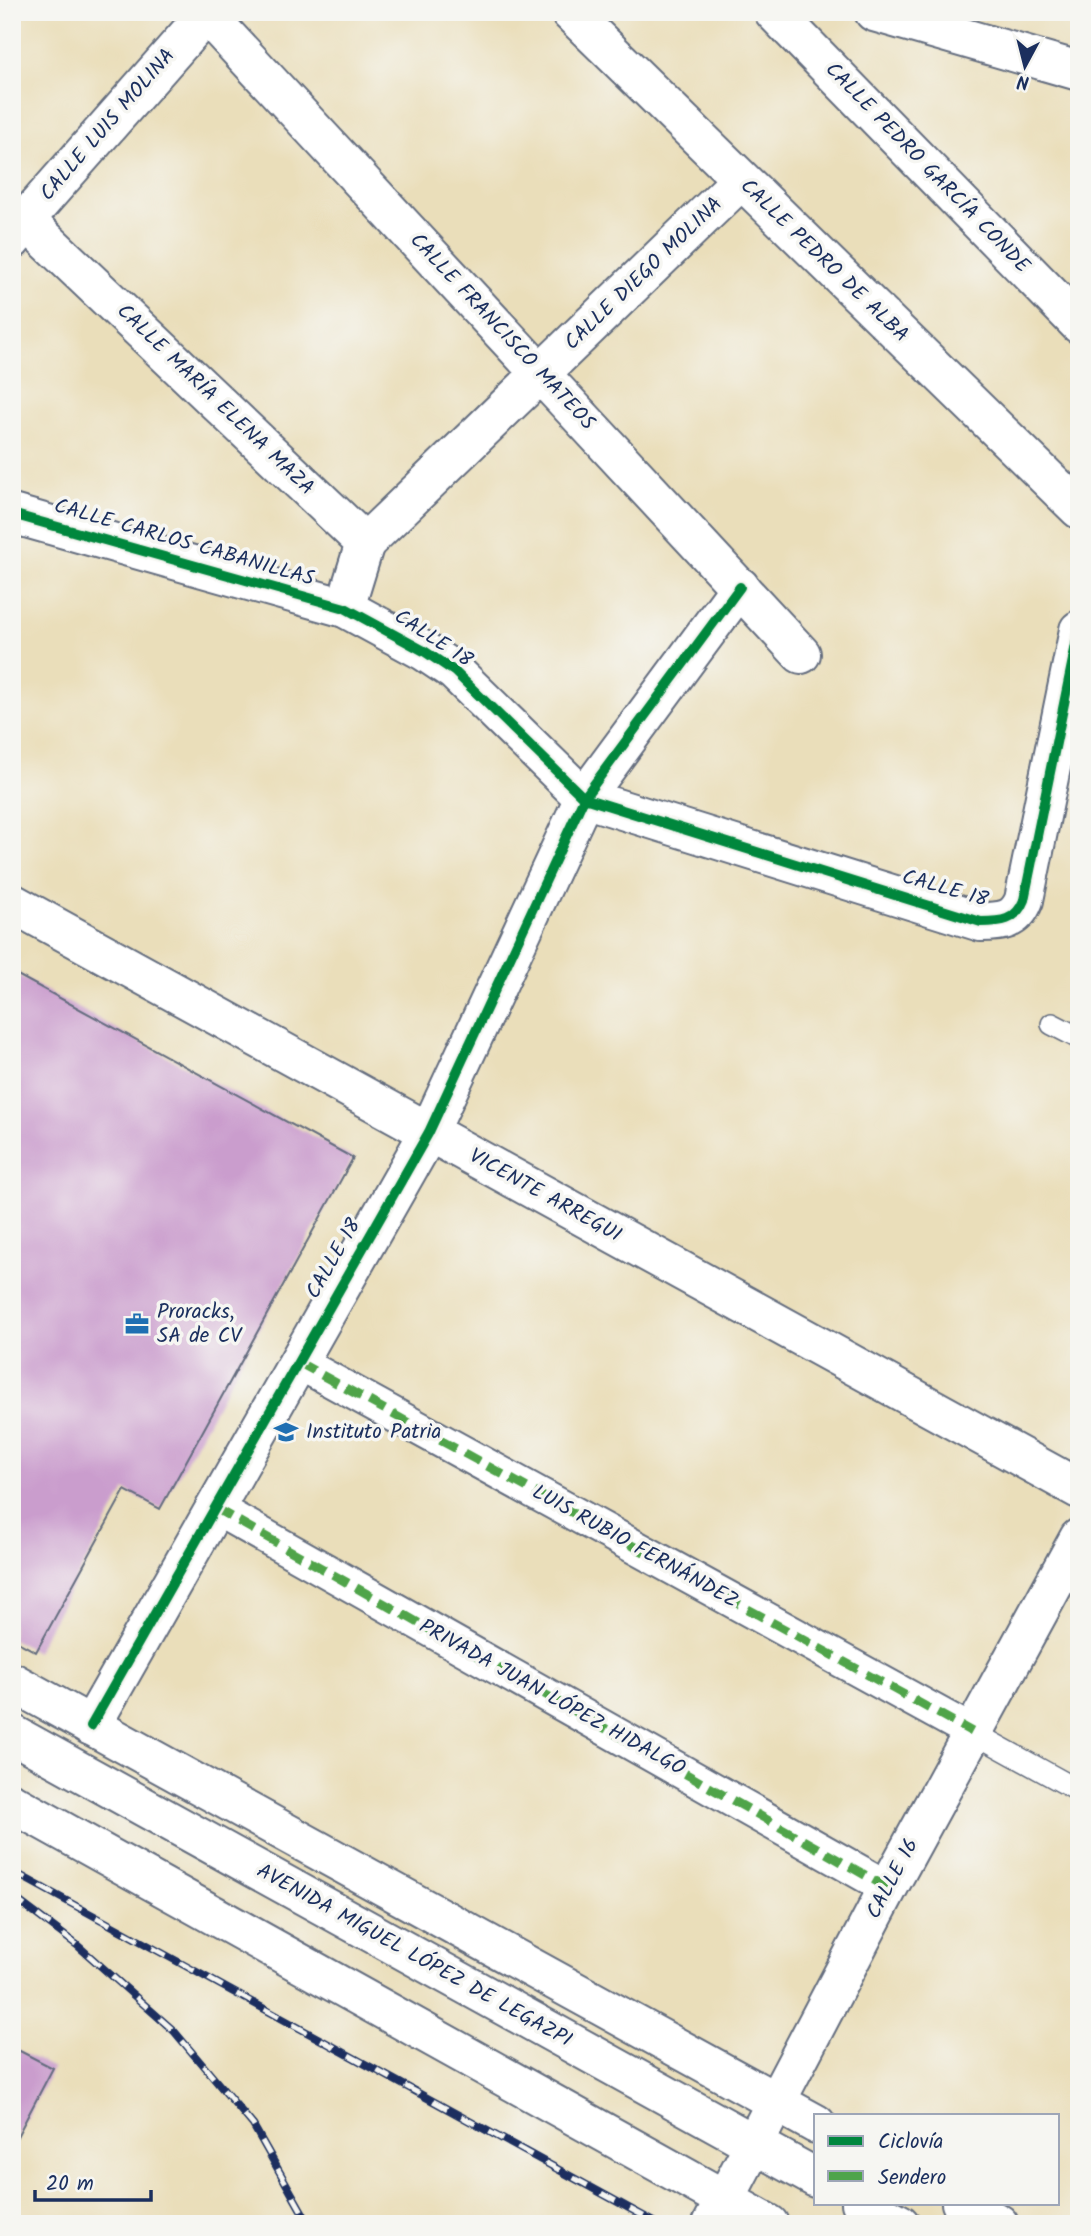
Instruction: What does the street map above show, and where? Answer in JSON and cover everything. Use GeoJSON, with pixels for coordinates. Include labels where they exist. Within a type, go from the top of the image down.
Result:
{"type":"FeatureCollection","features":[{"type":"Feature","properties":{"kind":"street","name":"CALLE PEDRO DE ALBA"},"geometry":{"type":"LineString","coordinates":[[570,12],[1079,509]]}},
{"type":"Feature","properties":{"kind":"street","name":"CALLE PEDRO GARCÍA CONDE"},"geometry":{"type":"LineString","coordinates":[[774,12],[1079,324]]}},
{"type":"Feature","properties":{"kind":"street"},"geometry":{"type":"LineString","coordinates":[[874,12],[1079,71]]}},
{"type":"Feature","properties":{"kind":"street","name":"CALLE LUIS MOLINA"},"geometry":{"type":"LineString","coordinates":[[16,225],[205,13]]}},
{"type":"Feature","properties":{"kind":"street","name":"CALLE FRANCISCO MATEOS"},"geometry":{"type":"LineString","coordinates":[[205,13],[802,654]]}},
{"type":"Feature","properties":{"kind":"street","name":"CALLE DIEGO MOLINA"},"geometry":{"type":"LineString","coordinates":[[365,543],[741,180]]}},
{"type":"Feature","properties":{"kind":"street","name":"CALLE MARÍA ELENA MAZA"},"geometry":{"type":"LineString","coordinates":[[16,225],[365,543]]}},
{"type":"Feature","properties":{"kind":"street","name":"CALLE CARLOS CABANILLAS"},"geometry":{"type":"LineString","coordinates":[[12,514],[345,608]]}},
{"type":"Feature","properties":{"kind":"street"},"geometry":{"type":"LineString","coordinates":[[345,608],[365,543]]}},
{"type":"Feature","properties":{"kind":"street","name":"CALLE 18"},"geometry":{"type":"LineString","coordinates":[[91,1726],[429,1132],[584,798],[740,587]]}},
{"type":"Feature","properties":{"kind":"street","name":"CALLE 18"},"geometry":{"type":"LineString","coordinates":[[345,608],[424,651],[454,671],[584,798],[981,922],[1013,918],[1021,910],[1079,630]]}},
{"type":"Feature","properties":{"kind":"street","name":"VICENTE ARREGUI"},"geometry":{"type":"LineString","coordinates":[[12,903],[1079,1489]]}},
{"type":"Feature","properties":{"kind":"street","name":"LUIS RUBIO FERNÁNDEZ"},"geometry":{"type":"LineString","coordinates":[[298,1362],[972,1732]]}},
{"type":"Feature","properties":{"kind":"street","name":"PRIVADA JUAN LÓPEZ HIDALGO"},"geometry":{"type":"LineString","coordinates":[[215,1508],[888,1888]]}},
{"type":"Feature","properties":{"kind":"street","name":"CALLE 16"},"geometry":{"type":"LineString","coordinates":[[719,2212],[888,1888],[1079,1538]]}},
{"type":"Feature","properties":{"kind":"street"},"geometry":{"type":"LineString","coordinates":[[12,1682],[814,2123]]}},
{"type":"Feature","properties":{"kind":"street","name":"AVENIDA MIGUEL LÓPEZ DE LEGAZPI"},"geometry":{"type":"LineString","coordinates":[[12,1734],[814,2177]]}},
{"type":"Feature","properties":{"kind":"street"},"geometry":{"type":"LineString","coordinates":[[12,1803],[719,2212],[769,2224]]}},
{"type":"Feature","properties":{"kind":"street"},"geometry":{"type":"LineString","coordinates":[[863,2204],[900,2224]]}},
{"type":"Feature","properties":{"kind":"street"},"geometry":{"type":"LineString","coordinates":[[963,2204],[999,2224]]}},
{"type":"Feature","properties":{"kind":"lane"},"geometry":{"type":"LineString","coordinates":[[1052,1024],[1079,1038]]}},
{"type":"Feature","properties":{"kind":"lane"},"geometry":{"type":"LineString","coordinates":[[972,1732],[1079,1791]]}},
{"type":"Feature","properties":{"kind":"building","name":"Proracks, SA de CV"},"geometry":{"type":"Polygon","coordinates":[[[12,972],[353,1158],[160,1509],[125,1490],[36,1652],[12,1639],[12,972]]]}},
{"type":"Feature","properties":{"kind":"building"},"geometry":{"type":"Polygon","coordinates":[[[12,2047],[53,2068],[12,2146],[12,2047]]]}},
{"type":"Feature","properties":{"kind":"railway"},"geometry":{"type":"LineString","coordinates":[[12,1871],[658,2224]]}},
{"type":"Feature","properties":{"kind":"railway"},"geometry":{"type":"LineString","coordinates":[[12,1896],[77,1945],[174,2031],[253,2125],[309,2224]]}},
{"type":"Feature","properties":{"kind":"marked path"},"geometry":{"type":"LineString","coordinates":[[298,1362],[972,1732]]}},
{"type":"Feature","properties":{"kind":"marked path"},"geometry":{"type":"LineString","coordinates":[[215,1508],[888,1888]]}},
{"type":"Feature","properties":{"kind":"cycle path"},"geometry":{"type":"LineString","coordinates":[[12,514],[345,608],[424,651],[454,671],[584,798],[981,922],[1007,919],[1017,912],[1024,900],[1079,630]]}},
{"type":"Feature","properties":{"kind":"cycle path"},"geometry":{"type":"LineString","coordinates":[[91,1726],[429,1132],[584,798],[740,587]]}},
{"type":"Feature","properties":{"kind":"place","name":"Proracks, SA de CV"},"geometry":{"type":"Point","coordinates":[137,1324]}},
{"type":"Feature","properties":{"kind":"place","name":"Instituto Patria"},"geometry":{"type":"Point","coordinates":[286,1432]}}]}
